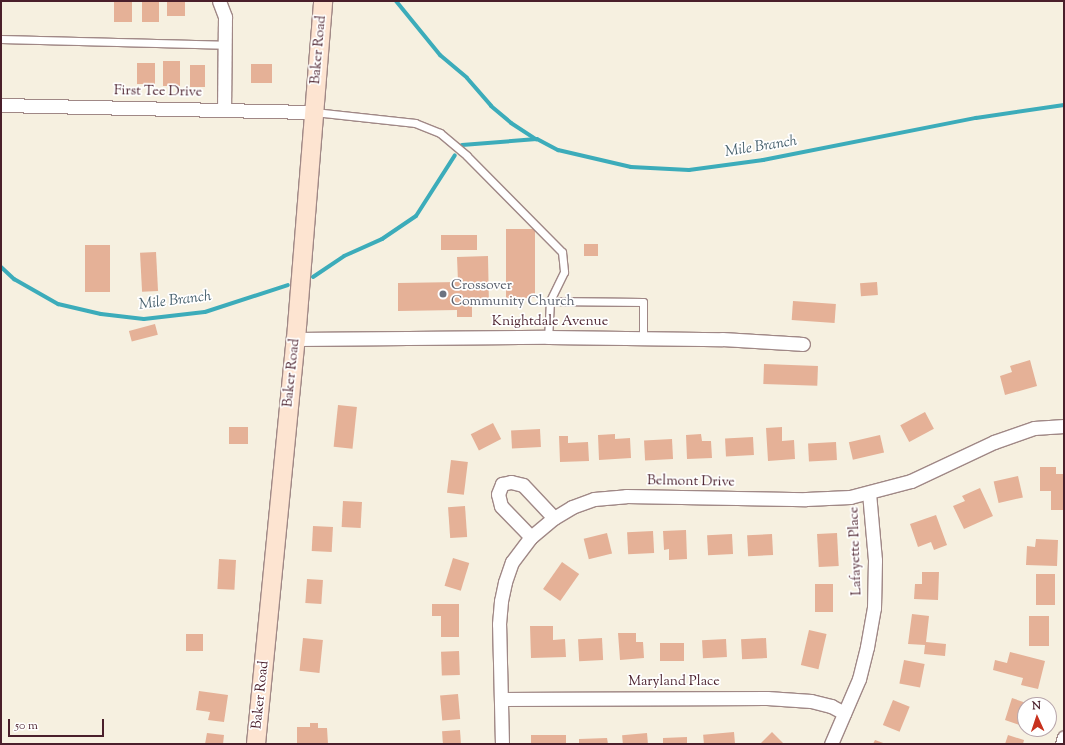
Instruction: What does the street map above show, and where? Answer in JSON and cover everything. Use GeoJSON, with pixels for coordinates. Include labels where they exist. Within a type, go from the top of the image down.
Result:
{"type":"FeatureCollection","features":[{"type":"Feature","properties":{"kind":"street"},"geometry":{"type":"LineString","coordinates":[[219,1],[224,17],[224,109]]}},
{"type":"Feature","properties":{"kind":"street","name":"Baker Road"},"geometry":{"type":"LineString","coordinates":[[256,744],[296,339],[323,1]]}},
{"type":"Feature","properties":{"kind":"street","name":"First Tee Drive"},"geometry":{"type":"LineString","coordinates":[[1,105],[314,112]]}},
{"type":"Feature","properties":{"kind":"street","name":"Knightdale Avenue"},"geometry":{"type":"LineString","coordinates":[[296,339],[548,337],[722,339],[803,344]]}},
{"type":"Feature","properties":{"kind":"street","name":"Belmont Drive"},"geometry":{"type":"LineString","coordinates":[[502,744],[499,624],[501,601],[512,562],[531,537],[554,518],[572,507],[594,499],[626,496],[806,500],[850,497],[911,481],[994,442],[1034,428],[1064,426]]}},
{"type":"Feature","properties":{"kind":"street"},"geometry":{"type":"LineString","coordinates":[[531,537],[501,506],[498,494],[502,484],[511,482],[523,485],[554,518]]}},
{"type":"Feature","properties":{"kind":"street","name":"Lafayette Place"},"geometry":{"type":"LineString","coordinates":[[831,744],[859,679],[867,647],[874,608],[875,560],[869,493]]}},
{"type":"Feature","properties":{"kind":"street","name":"Maryland Place"},"geometry":{"type":"LineString","coordinates":[[501,699],[767,698],[811,701],[831,706],[844,713]]}},
{"type":"Feature","properties":{"kind":"street"},"geometry":{"type":"LineString","coordinates":[[1062,744],[1064,737]]}},
{"type":"Feature","properties":{"kind":"lane"},"geometry":{"type":"LineString","coordinates":[[1,39],[224,45]]}},
{"type":"Feature","properties":{"kind":"lane"},"geometry":{"type":"LineString","coordinates":[[314,112],[415,123],[440,133],[467,156],[562,252],[564,272],[550,301],[548,337]]}},
{"type":"Feature","properties":{"kind":"lane"},"geometry":{"type":"LineString","coordinates":[[550,301],[643,302],[643,338]]}},
{"type":"Feature","properties":{"kind":"building"},"geometry":{"type":"Polygon","coordinates":[[[114,1],[132,1],[132,22],[114,22],[114,1]]]}},
{"type":"Feature","properties":{"kind":"building"},"geometry":{"type":"Polygon","coordinates":[[[142,1],[159,1],[159,22],[142,22],[142,1]]]}},
{"type":"Feature","properties":{"kind":"building"},"geometry":{"type":"Polygon","coordinates":[[[167,1],[185,1],[185,16],[167,16],[167,1]]]}},
{"type":"Feature","properties":{"kind":"building"},"geometry":{"type":"Polygon","coordinates":[[[163,61],[180,61],[180,86],[163,86],[163,61]]]}},
{"type":"Feature","properties":{"kind":"building"},"geometry":{"type":"Polygon","coordinates":[[[137,63],[155,63],[155,84],[137,84],[137,63]]]}},
{"type":"Feature","properties":{"kind":"building"},"geometry":{"type":"Polygon","coordinates":[[[251,64],[272,64],[272,83],[251,83],[251,64]]]}},
{"type":"Feature","properties":{"kind":"building"},"geometry":{"type":"Polygon","coordinates":[[[190,65],[205,65],[205,87],[190,87],[190,65]]]}},
{"type":"Feature","properties":{"kind":"building"},"geometry":{"type":"Polygon","coordinates":[[[506,229],[535,229],[535,298],[506,298],[506,229]]]}},
{"type":"Feature","properties":{"kind":"building"},"geometry":{"type":"Polygon","coordinates":[[[441,235],[477,235],[477,250],[441,250],[441,235]]]}},
{"type":"Feature","properties":{"kind":"building"},"geometry":{"type":"Polygon","coordinates":[[[584,244],[598,244],[598,256],[584,256],[584,244]]]}},
{"type":"Feature","properties":{"kind":"building"},"geometry":{"type":"Polygon","coordinates":[[[85,245],[110,245],[110,292],[85,292],[85,245]]]}},
{"type":"Feature","properties":{"kind":"building"},"geometry":{"type":"Polygon","coordinates":[[[156,252],[158,291],[142,292],[140,253],[156,252]]]}},
{"type":"Feature","properties":{"kind":"building","name":"Crossover Community Church"},"geometry":{"type":"Polygon","coordinates":[[[488,256],[489,306],[472,306],[472,317],[457,317],[457,310],[398,311],[398,283],[458,282],[457,257],[488,256]]]}},
{"type":"Feature","properties":{"kind":"building"},"geometry":{"type":"Polygon","coordinates":[[[877,282],[878,295],[861,296],[860,283],[877,282]]]}},
{"type":"Feature","properties":{"kind":"building"},"geometry":{"type":"Polygon","coordinates":[[[793,301],[836,304],[835,323],[792,320],[793,301]]]}},
{"type":"Feature","properties":{"kind":"building"},"geometry":{"type":"Polygon","coordinates":[[[155,324],[158,335],[132,342],[129,331],[155,324]]]}},
{"type":"Feature","properties":{"kind":"building"},"geometry":{"type":"Polygon","coordinates":[[[1030,360],[1037,386],[1005,395],[1000,376],[1012,372],[1010,366],[1030,360]]]}},
{"type":"Feature","properties":{"kind":"building"},"geometry":{"type":"Polygon","coordinates":[[[764,364],[818,366],[817,386],[763,384],[764,364]]]}},
{"type":"Feature","properties":{"kind":"building"},"geometry":{"type":"Polygon","coordinates":[[[338,405],[357,407],[353,449],[334,447],[338,405]]]}},
{"type":"Feature","properties":{"kind":"building"},"geometry":{"type":"Polygon","coordinates":[[[925,412],[934,429],[909,442],[900,425],[925,412]]]}},
{"type":"Feature","properties":{"kind":"building"},"geometry":{"type":"Polygon","coordinates":[[[493,423],[501,439],[479,450],[471,434],[493,423]]]}},
{"type":"Feature","properties":{"kind":"building"},"geometry":{"type":"Polygon","coordinates":[[[229,427],[248,427],[248,444],[229,444],[229,427]]]}},
{"type":"Feature","properties":{"kind":"building"},"geometry":{"type":"Polygon","coordinates":[[[782,427],[782,441],[794,440],[795,459],[768,461],[766,428],[782,427]]]}},
{"type":"Feature","properties":{"kind":"building"},"geometry":{"type":"Polygon","coordinates":[[[540,429],[541,447],[512,448],[511,431],[540,429]]]}},
{"type":"Feature","properties":{"kind":"building"},"geometry":{"type":"Polygon","coordinates":[[[615,434],[615,439],[630,438],[631,458],[599,460],[598,435],[615,434]]]}},
{"type":"Feature","properties":{"kind":"building"},"geometry":{"type":"Polygon","coordinates":[[[701,434],[702,441],[711,441],[712,458],[687,459],[686,435],[701,434]]]}},
{"type":"Feature","properties":{"kind":"building"},"geometry":{"type":"Polygon","coordinates":[[[880,435],[884,453],[853,460],[849,442],[880,435]]]}},
{"type":"Feature","properties":{"kind":"building"},"geometry":{"type":"Polygon","coordinates":[[[559,436],[568,436],[568,443],[588,442],[589,461],[560,462],[559,436]]]}},
{"type":"Feature","properties":{"kind":"building"},"geometry":{"type":"Polygon","coordinates":[[[753,437],[754,455],[726,456],[725,438],[753,437]]]}},
{"type":"Feature","properties":{"kind":"building"},"geometry":{"type":"Polygon","coordinates":[[[672,439],[673,459],[645,460],[644,440],[672,439]]]}},
{"type":"Feature","properties":{"kind":"building"},"geometry":{"type":"Polygon","coordinates":[[[836,442],[837,460],[809,461],[808,443],[836,442]]]}},
{"type":"Feature","properties":{"kind":"building"},"geometry":{"type":"Polygon","coordinates":[[[451,460],[468,462],[464,495],[447,493],[451,460]]]}},
{"type":"Feature","properties":{"kind":"building"},"geometry":{"type":"Polygon","coordinates":[[[1040,467],[1056,467],[1056,474],[1064,474],[1064,510],[1051,510],[1051,491],[1040,491],[1040,467]]]}},
{"type":"Feature","properties":{"kind":"building"},"geometry":{"type":"Polygon","coordinates":[[[1018,476],[1023,497],[999,503],[994,482],[1018,476]]]}},
{"type":"Feature","properties":{"kind":"building"},"geometry":{"type":"Polygon","coordinates":[[[980,488],[993,516],[964,529],[953,506],[965,501],[962,496],[980,488]]]}},
{"type":"Feature","properties":{"kind":"building"},"geometry":{"type":"Polygon","coordinates":[[[343,501],[362,502],[361,528],[342,527],[343,501]]]}},
{"type":"Feature","properties":{"kind":"building"},"geometry":{"type":"Polygon","coordinates":[[[465,506],[467,537],[450,538],[448,507],[465,506]]]}},
{"type":"Feature","properties":{"kind":"building"},"geometry":{"type":"Polygon","coordinates":[[[936,515],[947,545],[934,550],[931,542],[918,547],[910,524],[936,515]]]}},
{"type":"Feature","properties":{"kind":"building"},"geometry":{"type":"Polygon","coordinates":[[[313,526],[333,527],[332,552],[312,551],[313,526]]]}},
{"type":"Feature","properties":{"kind":"building"},"geometry":{"type":"Polygon","coordinates":[[[686,530],[687,559],[669,560],[669,549],[664,550],[663,531],[686,530]]]}},
{"type":"Feature","properties":{"kind":"building"},"geometry":{"type":"Polygon","coordinates":[[[653,531],[654,553],[628,554],[627,532],[653,531]]]}},
{"type":"Feature","properties":{"kind":"building"},"geometry":{"type":"Polygon","coordinates":[[[607,533],[612,553],[589,559],[584,539],[607,533]]]}},
{"type":"Feature","properties":{"kind":"building"},"geometry":{"type":"Polygon","coordinates":[[[837,533],[839,566],[819,567],[817,534],[837,533]]]}},
{"type":"Feature","properties":{"kind":"building"},"geometry":{"type":"Polygon","coordinates":[[[732,534],[733,554],[708,555],[707,535],[732,534]]]}},
{"type":"Feature","properties":{"kind":"building"},"geometry":{"type":"Polygon","coordinates":[[[772,534],[773,555],[748,556],[747,535],[772,534]]]}},
{"type":"Feature","properties":{"kind":"building"},"geometry":{"type":"Polygon","coordinates":[[[1036,539],[1058,540],[1057,566],[1026,565],[1027,546],[1035,547],[1036,539]]]}},
{"type":"Feature","properties":{"kind":"building"},"geometry":{"type":"Polygon","coordinates":[[[453,558],[469,563],[461,591],[445,586],[453,558]]]}},
{"type":"Feature","properties":{"kind":"building"},"geometry":{"type":"Polygon","coordinates":[[[219,559],[236,560],[234,590],[217,589],[219,559]]]}},
{"type":"Feature","properties":{"kind":"building"},"geometry":{"type":"Polygon","coordinates":[[[562,562],[579,574],[560,601],[543,589],[562,562]]]}},
{"type":"Feature","properties":{"kind":"building"},"geometry":{"type":"Polygon","coordinates":[[[922,572],[939,572],[938,600],[914,599],[915,584],[922,584],[922,572]]]}},
{"type":"Feature","properties":{"kind":"building"},"geometry":{"type":"Polygon","coordinates":[[[1036,574],[1055,574],[1055,605],[1036,605],[1036,574]]]}},
{"type":"Feature","properties":{"kind":"building"},"geometry":{"type":"Polygon","coordinates":[[[307,579],[323,580],[321,604],[305,603],[307,579]]]}},
{"type":"Feature","properties":{"kind":"building"},"geometry":{"type":"Polygon","coordinates":[[[815,584],[833,584],[833,612],[815,612],[815,584]]]}},
{"type":"Feature","properties":{"kind":"building"},"geometry":{"type":"Polygon","coordinates":[[[432,604],[459,604],[459,637],[441,637],[441,616],[432,616],[432,604]]]}},
{"type":"Feature","properties":{"kind":"building"},"geometry":{"type":"Polygon","coordinates":[[[912,614],[929,616],[926,642],[946,644],[945,656],[924,654],[925,645],[908,644],[912,614]]]}},
{"type":"Feature","properties":{"kind":"building"},"geometry":{"type":"Polygon","coordinates":[[[1029,616],[1049,616],[1049,646],[1029,646],[1029,616]]]}},
{"type":"Feature","properties":{"kind":"building"},"geometry":{"type":"Polygon","coordinates":[[[530,626],[553,626],[553,640],[565,639],[566,657],[531,658],[530,626]]]}},
{"type":"Feature","properties":{"kind":"building"},"geometry":{"type":"Polygon","coordinates":[[[809,630],[827,634],[818,669],[801,665],[809,630]]]}},
{"type":"Feature","properties":{"kind":"building"},"geometry":{"type":"Polygon","coordinates":[[[618,633],[636,633],[636,642],[643,642],[644,658],[620,660],[618,633]]]}},
{"type":"Feature","properties":{"kind":"building"},"geometry":{"type":"Polygon","coordinates":[[[186,634],[203,634],[203,651],[186,651],[186,634]]]}},
{"type":"Feature","properties":{"kind":"building"},"geometry":{"type":"Polygon","coordinates":[[[303,638],[323,640],[319,673],[300,671],[303,638]]]}},
{"type":"Feature","properties":{"kind":"building"},"geometry":{"type":"Polygon","coordinates":[[[602,638],[603,660],[579,661],[578,639],[602,638]]]}},
{"type":"Feature","properties":{"kind":"building"},"geometry":{"type":"Polygon","coordinates":[[[766,638],[767,658],[742,659],[741,639],[766,638]]]}},
{"type":"Feature","properties":{"kind":"building"},"geometry":{"type":"Polygon","coordinates":[[[726,639],[727,657],[703,658],[702,640],[726,639]]]}},
{"type":"Feature","properties":{"kind":"building"},"geometry":{"type":"Polygon","coordinates":[[[660,643],[684,643],[684,661],[660,661],[660,643]]]}},
{"type":"Feature","properties":{"kind":"building"},"geometry":{"type":"Polygon","coordinates":[[[459,651],[460,675],[442,676],[441,652],[459,651]]]}},
{"type":"Feature","properties":{"kind":"building"},"geometry":{"type":"Polygon","coordinates":[[[1010,652],[1045,661],[1038,689],[1021,685],[1023,678],[993,670],[995,660],[1007,663],[1010,652]]]}},
{"type":"Feature","properties":{"kind":"building"},"geometry":{"type":"Polygon","coordinates":[[[904,660],[925,664],[920,688],[899,684],[904,660]]]}},
{"type":"Feature","properties":{"kind":"building"},"geometry":{"type":"Polygon","coordinates":[[[199,691],[228,695],[224,722],[208,720],[210,712],[196,710],[199,691]]]}},
{"type":"Feature","properties":{"kind":"building"},"geometry":{"type":"Polygon","coordinates":[[[458,694],[460,719],[442,720],[440,696],[458,694]]]}},
{"type":"Feature","properties":{"kind":"building"},"geometry":{"type":"Polygon","coordinates":[[[1012,698],[1017,700],[1017,724],[1005,720],[1012,698]]]}},
{"type":"Feature","properties":{"kind":"building"},"geometry":{"type":"Polygon","coordinates":[[[893,700],[910,707],[900,732],[883,725],[893,700]]]}},
{"type":"Feature","properties":{"kind":"building"},"geometry":{"type":"Polygon","coordinates":[[[310,723],[318,723],[318,728],[327,728],[328,744],[297,744],[297,727],[310,727],[310,723]]]}},
{"type":"Feature","properties":{"kind":"building"},"geometry":{"type":"Polygon","coordinates":[[[460,730],[461,744],[443,744],[442,731],[460,730]]]}},
{"type":"Feature","properties":{"kind":"building"},"geometry":{"type":"Polygon","coordinates":[[[734,732],[735,744],[704,744],[703,735],[734,732]]]}},
{"type":"Feature","properties":{"kind":"building"},"geometry":{"type":"Polygon","coordinates":[[[772,732],[784,744],[760,744],[772,732]]]}},
{"type":"Feature","properties":{"kind":"building"},"geometry":{"type":"Polygon","coordinates":[[[207,733],[224,735],[223,744],[205,744],[207,733]]]}},
{"type":"Feature","properties":{"kind":"building"},"geometry":{"type":"Polygon","coordinates":[[[647,733],[648,744],[623,744],[622,735],[647,733]]]}},
{"type":"Feature","properties":{"kind":"building"},"geometry":{"type":"Polygon","coordinates":[[[531,735],[566,735],[566,744],[531,744],[531,735]]]}},
{"type":"Feature","properties":{"kind":"building"},"geometry":{"type":"Polygon","coordinates":[[[1008,735],[1024,740],[1023,744],[1005,744],[1008,735]]]}},
{"type":"Feature","properties":{"kind":"building"},"geometry":{"type":"Polygon","coordinates":[[[687,737],[687,744],[663,744],[663,738],[687,737]]]}},
{"type":"Feature","properties":{"kind":"building"},"geometry":{"type":"Polygon","coordinates":[[[607,738],[608,744],[579,744],[579,739],[607,738]]]}},
{"type":"Feature","properties":{"kind":"building"},"geometry":{"type":"Polygon","coordinates":[[[875,740],[886,744],[873,744],[875,740]]]}},
{"type":"Feature","properties":{"kind":"waterway"},"geometry":{"type":"LineString","coordinates":[[396,1],[440,55],[467,78],[491,106],[511,123],[536,139]]}},
{"type":"Feature","properties":{"kind":"waterway","name":"Mile Branch"},"geometry":{"type":"LineString","coordinates":[[462,145],[537,139],[558,150],[631,167],[689,170],[763,160],[976,118],[1064,105]]}},
{"type":"Feature","properties":{"kind":"waterway","name":"Mile Branch"},"geometry":{"type":"LineString","coordinates":[[313,277],[344,256],[382,239],[416,216],[455,155]]}},
{"type":"Feature","properties":{"kind":"waterway","name":"Mile Branch"},"geometry":{"type":"LineString","coordinates":[[1,267],[14,279],[58,304],[101,314],[144,319],[205,312],[288,285]]}},
{"type":"Feature","properties":{"kind":"place","name":"Crossover Community Church"},"geometry":{"type":"Point","coordinates":[443,294]}}]}
